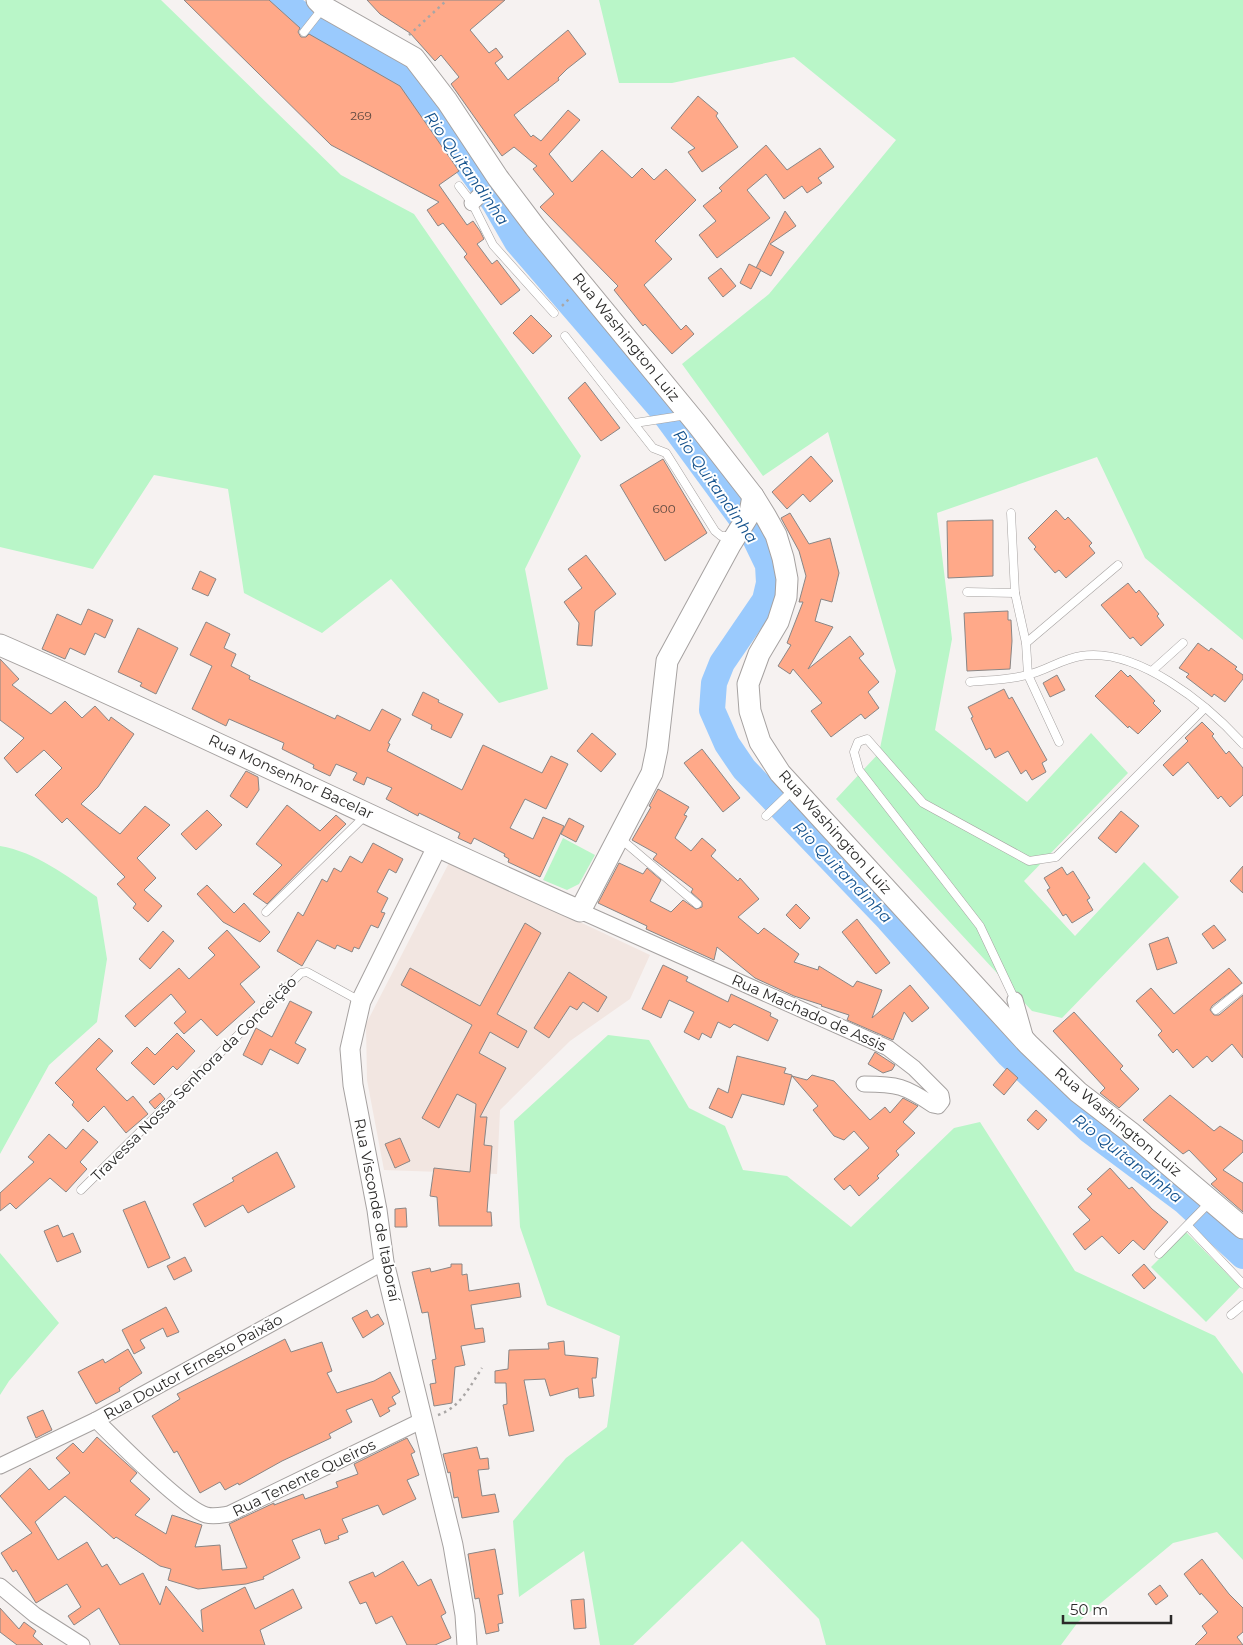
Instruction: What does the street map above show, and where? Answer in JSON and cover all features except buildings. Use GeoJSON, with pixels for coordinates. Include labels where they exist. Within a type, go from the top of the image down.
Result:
{"type":"FeatureCollection","features":[{"type":"Feature","properties":{"kind":"main road","name":"Rua Washington Luiz"},"geometry":{"type":"LineString","coordinates":[[321,5],[414,58],[428,76],[486,190],[535,227],[584,284],[689,415],[776,535],[787,579],[786,598],[778,622],[760,654],[748,684],[750,710],[760,742],[780,773],[1028,1044],[1078,1092],[1212,1200],[1243,1228]]}},
{"type":"Feature","properties":{"kind":"main road"},"geometry":{"type":"LineString","coordinates":[[580,911],[652,774],[657,749],[667,661],[735,536],[757,509]]}},
{"type":"Feature","properties":{"kind":"main road","name":"Rua Monsenhor Bacelar"},"geometry":{"type":"LineString","coordinates":[[0,645],[130,702],[369,812],[437,847],[580,911]]}},
{"type":"Feature","properties":{"kind":"street","name":"Rua Visconde de Itaboraí"},"geometry":{"type":"LineString","coordinates":[[437,847],[361,1001],[350,1049],[353,1085],[377,1210],[384,1262],[453,1545],[465,1615],[467,1645]]}},
{"type":"Feature","properties":{"kind":"street","name":"Rua Machado de Assis"},"geometry":{"type":"LineString","coordinates":[[580,911],[888,1048],[914,1068],[941,1095],[942,1101],[938,1106],[933,1105],[902,1087],[864,1084]]}},
{"type":"Feature","properties":{"kind":"street"},"geometry":{"type":"LineString","coordinates":[[1015,1000],[1028,1044]]}},
{"type":"Feature","properties":{"kind":"street","name":"Rua Doutor Ernesto Paixão"},"geometry":{"type":"LineString","coordinates":[[0,1466],[96,1420],[384,1262]]}},
{"type":"Feature","properties":{"kind":"street","name":"Rua Tenente Queiros"},"geometry":{"type":"LineString","coordinates":[[96,1420],[185,1502],[205,1515],[216,1516],[229,1514],[423,1420]]}},
{"type":"Feature","properties":{"kind":"street"},"geometry":{"type":"LineString","coordinates":[[0,1586],[35,1615],[82,1645]]}},
{"type":"Feature","properties":{"kind":"lane"},"geometry":{"type":"LineString","coordinates":[[304,32],[321,5]]}},
{"type":"Feature","properties":{"kind":"lane"},"geometry":{"type":"LineString","coordinates":[[459,186],[486,190],[493,245],[554,313]]}},
{"type":"Feature","properties":{"kind":"lane"},"geometry":{"type":"LineString","coordinates":[[565,336],[653,448],[666,453],[715,532],[720,536],[735,536]]}},
{"type":"Feature","properties":{"kind":"lane"},"geometry":{"type":"LineString","coordinates":[[635,423],[689,415]]}},
{"type":"Feature","properties":{"kind":"lane"},"geometry":{"type":"LineString","coordinates":[[1011,513],[1016,594],[1026,643],[1028,675],[1059,742]]}},
{"type":"Feature","properties":{"kind":"lane"},"geometry":{"type":"LineString","coordinates":[[1026,643],[1118,565]]}},
{"type":"Feature","properties":{"kind":"lane"},"geometry":{"type":"LineString","coordinates":[[967,592],[1016,594]]}},
{"type":"Feature","properties":{"kind":"lane"},"geometry":{"type":"LineString","coordinates":[[1153,670],[1183,644]]}},
{"type":"Feature","properties":{"kind":"lane"},"geometry":{"type":"LineString","coordinates":[[970,682],[1028,675],[1060,661],[1080,656],[1103,654],[1120,657],[1153,670],[1205,708],[1243,744]]}},
{"type":"Feature","properties":{"kind":"lane"},"geometry":{"type":"LineString","coordinates":[[1015,1000],[980,926],[860,770],[854,752],[858,742],[867,739],[923,804],[1029,861],[1056,857],[1205,708]]}},
{"type":"Feature","properties":{"kind":"lane"},"geometry":{"type":"LineString","coordinates":[[766,816],[794,789]]}},
{"type":"Feature","properties":{"kind":"lane"},"geometry":{"type":"LineString","coordinates":[[266,912],[369,812]]}},
{"type":"Feature","properties":{"kind":"lane"},"geometry":{"type":"LineString","coordinates":[[619,837],[697,904]]}},
{"type":"Feature","properties":{"kind":"lane","name":"Travessa Nossa Senhora da Conceição"},"geometry":{"type":"LineString","coordinates":[[81,1190],[301,973],[308,972],[361,1001]]}},
{"type":"Feature","properties":{"kind":"lane"},"geometry":{"type":"LineString","coordinates":[[1216,1010],[1243,988]]}},
{"type":"Feature","properties":{"kind":"lane"},"geometry":{"type":"LineString","coordinates":[[1159,1254],[1212,1200]]}},
{"type":"Feature","properties":{"kind":"lane"},"geometry":{"type":"LineString","coordinates":[[1188,1226],[1243,1284]]}},
{"type":"Feature","properties":{"kind":"lane"},"geometry":{"type":"LineString","coordinates":[[1232,1315],[1243,1305]]}},
{"type":"Feature","properties":{"kind":"path"},"geometry":{"type":"LineString","coordinates":[[397,47],[447,0]]}},
{"type":"Feature","properties":{"kind":"path"},"geometry":{"type":"LineString","coordinates":[[554,313],[584,284]]}},
{"type":"Feature","properties":{"kind":"path"},"geometry":{"type":"LineString","coordinates":[[423,1420],[445,1413],[462,1399],[482,1368]]}},
{"type":"Feature","properties":{"kind":"shaded area"},"geometry":{"type":"Polygon","coordinates":[[[450,861],[650,955],[630,999],[570,1041],[500,1110],[497,1174],[384,1170],[367,1080],[366,1024],[450,861]]]}},
{"type":"Feature","properties":{"kind":"green space"},"geometry":{"type":"Polygon","coordinates":[[[0,0],[161,0],[341,175],[414,214],[581,456],[525,569],[548,689],[499,703],[391,579],[322,633],[244,593],[228,489],[154,475],[93,569],[0,547],[0,0]]]}},
{"type":"Feature","properties":{"kind":"green space"},"geometry":{"type":"Polygon","coordinates":[[[599,0],[1243,0],[1243,640],[1145,558],[1097,457],[937,513],[952,639],[935,730],[1027,802],[1091,733],[1128,773],[1024,881],[1075,936],[1144,862],[1179,897],[1062,1018],[1032,1011],[836,799],[879,753],[896,671],[828,432],[763,476],[682,364],[769,294],[896,140],[794,57],[672,83],[619,83],[599,0]]]}},
{"type":"Feature","properties":{"kind":"green space"},"geometry":{"type":"Polygon","coordinates":[[[563,838],[595,855],[579,884],[567,890],[543,880],[563,838]]]}},
{"type":"Feature","properties":{"kind":"green space"},"geometry":{"type":"Polygon","coordinates":[[[0,846],[39,859],[97,897],[107,959],[97,1022],[49,1065],[0,1154],[0,846]]]}},
{"type":"Feature","properties":{"kind":"green space"},"geometry":{"type":"Polygon","coordinates":[[[608,1035],[649,1040],[689,1108],[725,1126],[743,1170],[787,1176],[851,1227],[954,1128],[980,1122],[1075,1271],[1215,1336],[1243,1374],[1243,1560],[1217,1532],[1173,1543],[1078,1622],[1061,1645],[826,1645],[819,1619],[742,1541],[633,1645],[600,1645],[584,1551],[519,1597],[513,1521],[566,1458],[607,1427],[620,1336],[547,1305],[520,1227],[514,1121],[608,1035]]]}},
{"type":"Feature","properties":{"kind":"green space"},"geometry":{"type":"Polygon","coordinates":[[[1186,1232],[1240,1287],[1206,1322],[1151,1267],[1186,1232]]]}},
{"type":"Feature","properties":{"kind":"green space"},"geometry":{"type":"Polygon","coordinates":[[[0,1253],[59,1323],[9,1381],[0,1395],[0,1253]]]}},
{"type":"Feature","properties":{"kind":"waterway","name":"Rio Quitandinha"},"geometry":{"type":"LineString","coordinates":[[281,0],[332,37],[402,75],[494,202],[517,242],[661,409],[754,536],[768,565],[769,583],[765,600],[722,663],[714,683],[712,710],[727,744],[744,769],[888,919],[1009,1055],[1089,1130],[1184,1201],[1243,1256]]}}]}
